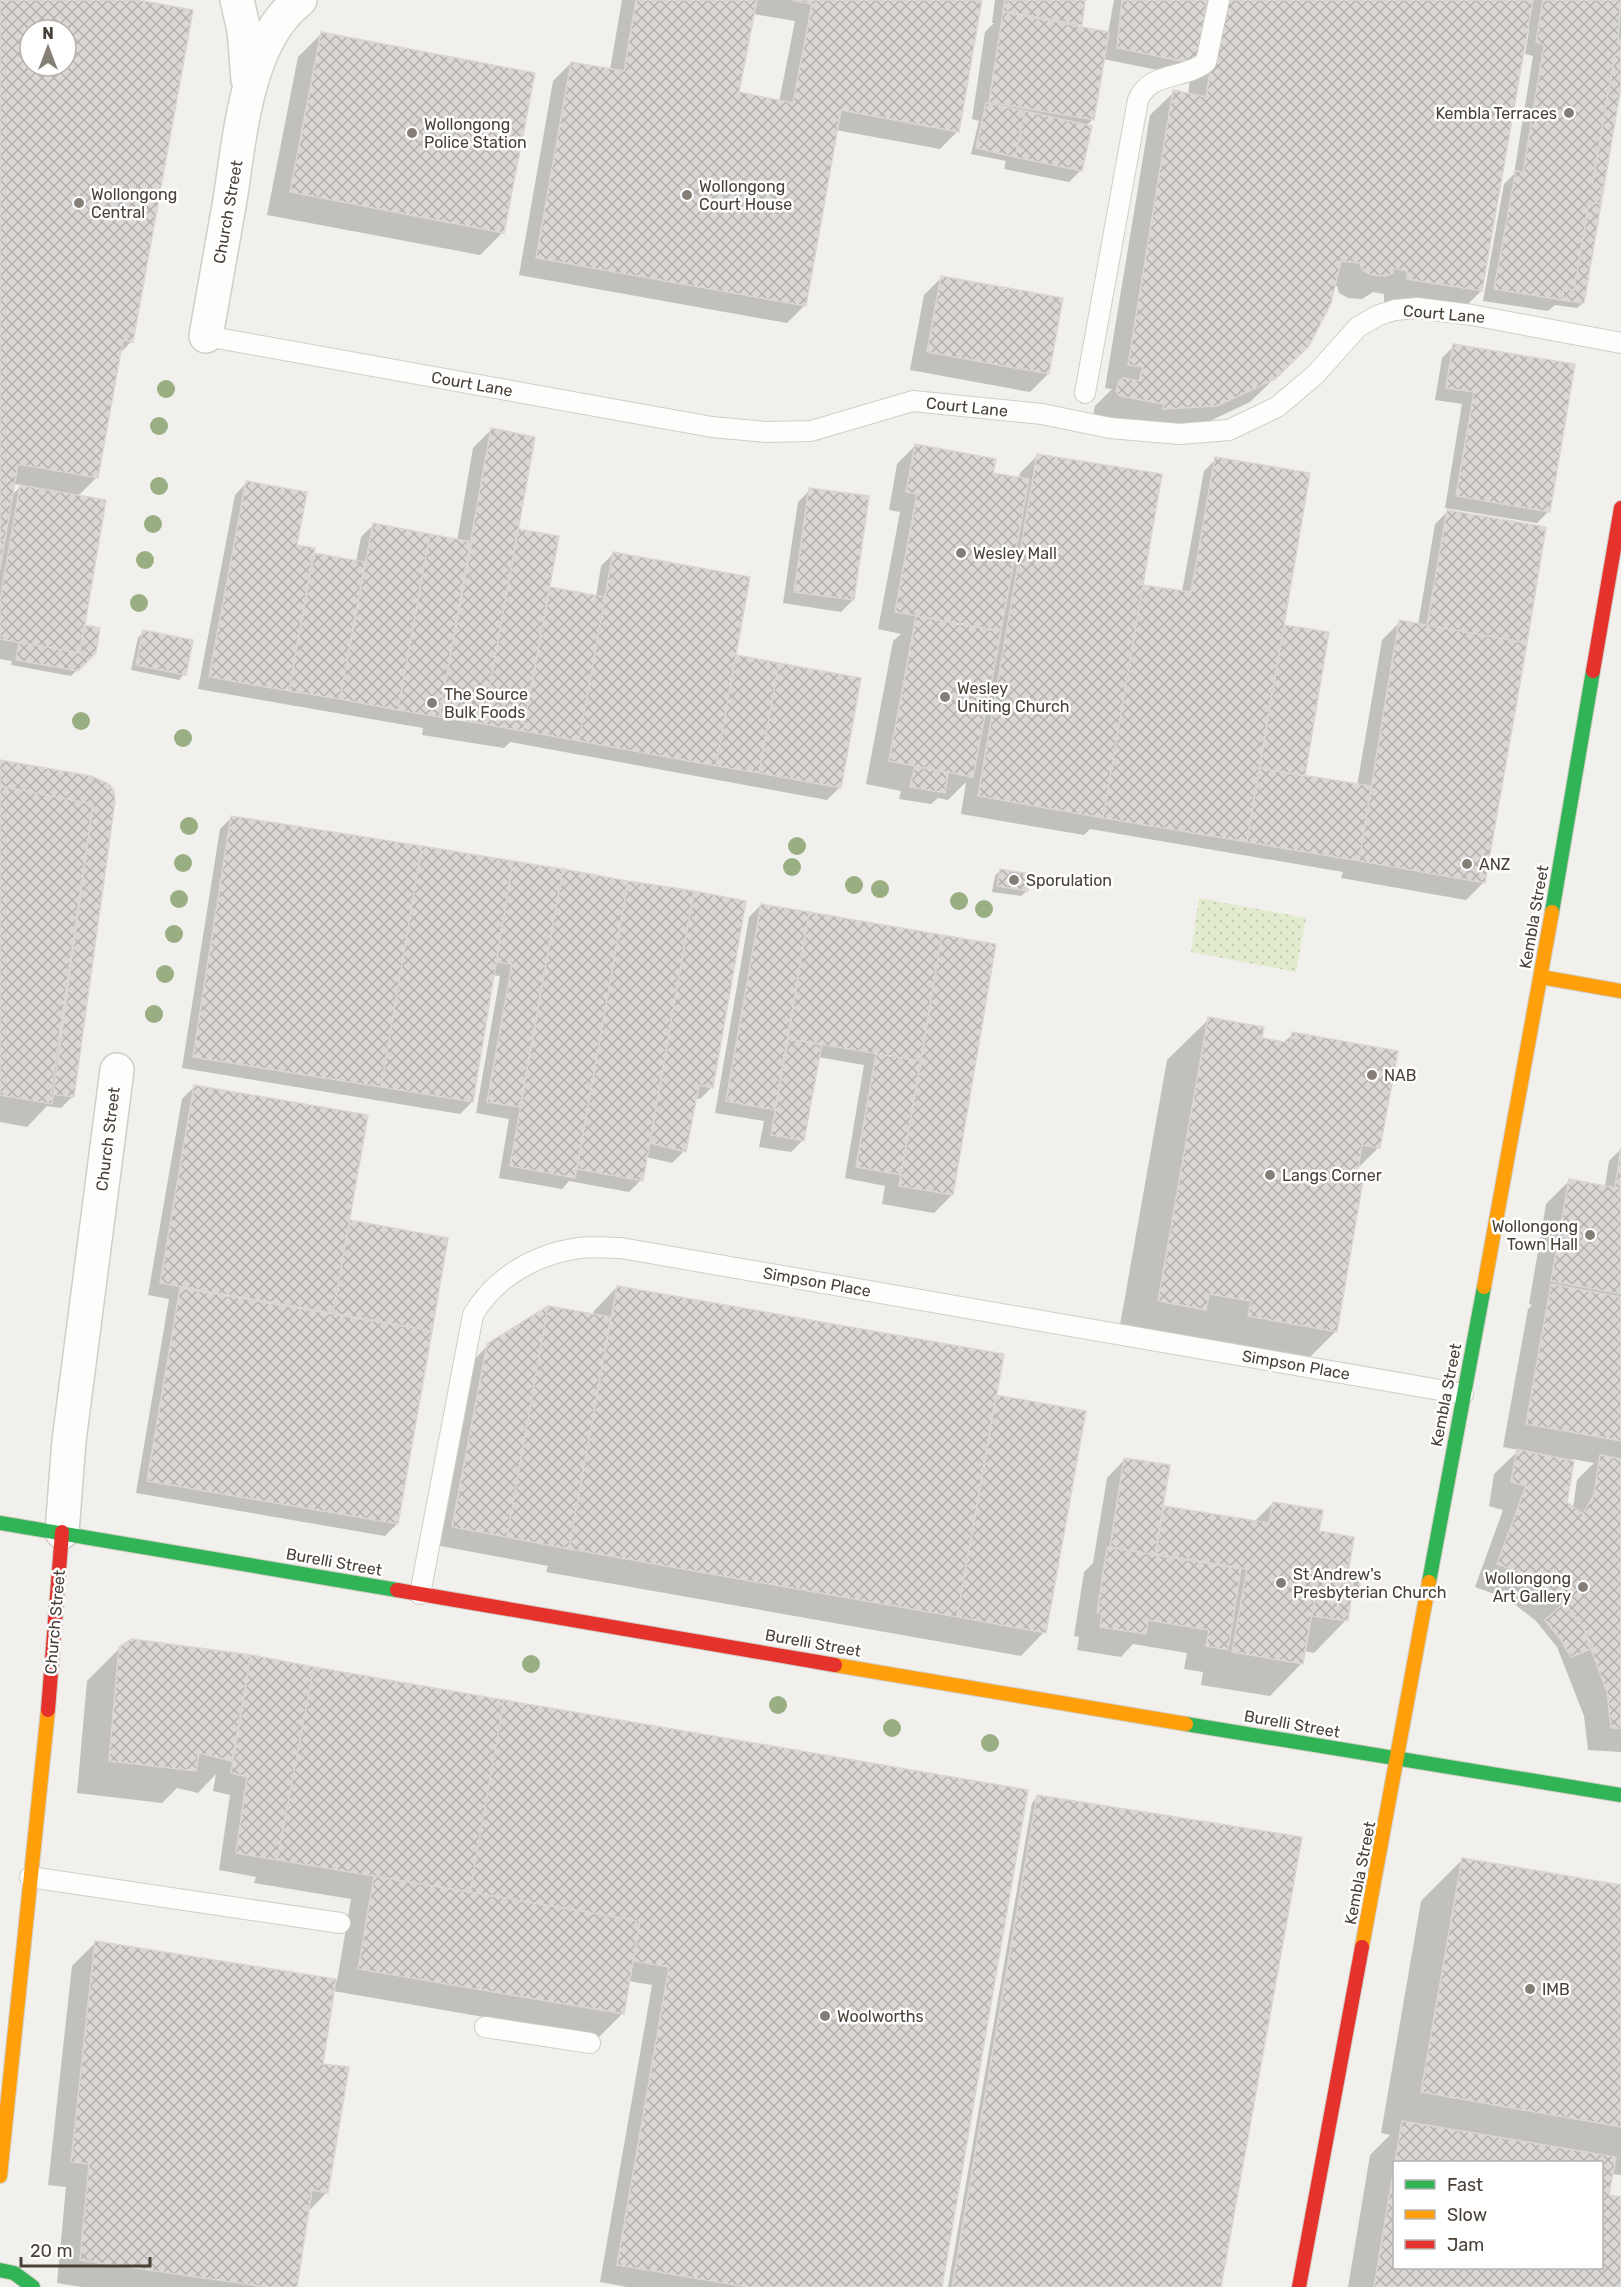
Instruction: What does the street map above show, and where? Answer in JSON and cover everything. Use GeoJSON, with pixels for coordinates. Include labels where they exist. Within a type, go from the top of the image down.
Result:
{"type":"FeatureCollection","features":[{"type":"Feature","properties":{"kind":"main road","name":"Kembla Street"},"geometry":{"type":"LineString","coordinates":[[1299,2287],[1541,977],[1621,508]]}},
{"type":"Feature","properties":{"kind":"main road"},"geometry":{"type":"LineString","coordinates":[[1541,977],[1621,991]]}},
{"type":"Feature","properties":{"kind":"main road","name":"Burelli Street"},"geometry":{"type":"LineString","coordinates":[[0,1523],[1397,1760],[1621,1795]]}},
{"type":"Feature","properties":{"kind":"main road","name":"Church Street"},"geometry":{"type":"LineString","coordinates":[[0,2176],[57,1618],[62,1532]]}},
{"type":"Feature","properties":{"kind":"main road"},"geometry":{"type":"LineString","coordinates":[[0,2270],[14,2272],[33,2287]]}},
{"type":"Feature","properties":{"kind":"street","name":"Church Street"},"geometry":{"type":"LineString","coordinates":[[237,0],[244,30],[249,88]]}},
{"type":"Feature","properties":{"kind":"street","name":"Church Street"},"geometry":{"type":"LineString","coordinates":[[206,336],[249,88],[272,34],[285,15],[300,0]]}},
{"type":"Feature","properties":{"kind":"street","name":"Church Street"},"geometry":{"type":"LineString","coordinates":[[62,1532],[69,1442],[117,1070]]}},
{"type":"Feature","properties":{"kind":"lane"},"geometry":{"type":"LineString","coordinates":[[1085,393],[1138,100],[1142,90],[1151,82],[1198,68],[1206,62],[1219,0]]}},
{"type":"Feature","properties":{"kind":"lane","name":"Court Lane"},"geometry":{"type":"LineString","coordinates":[[206,336],[712,427],[766,432],[811,431],[913,401],[1042,414],[1110,428],[1180,434],[1229,430],[1277,407],[1315,375],[1358,327],[1379,315],[1395,310],[1417,309],[1472,315],[1621,343]]}},
{"type":"Feature","properties":{"kind":"lane","name":"Simpson Place"},"geometry":{"type":"LineString","coordinates":[[420,1594],[473,1315],[490,1289],[500,1280],[544,1258],[579,1248],[621,1248],[1463,1394]]}},
{"type":"Feature","properties":{"kind":"lane"},"geometry":{"type":"LineString","coordinates":[[30,1877],[340,1923]]}},
{"type":"Feature","properties":{"kind":"lane"},"geometry":{"type":"LineString","coordinates":[[485,2027],[590,2043]]}},
{"type":"Feature","properties":{"kind":"green space"},"geometry":{"type":"Polygon","coordinates":[[[1199,898],[1306,918],[1296,972],[1191,952],[1199,898]]]}},
{"type":"Feature","properties":{"kind":"building","name":"Wollongong Central"},"geometry":{"type":"Polygon","coordinates":[[[0,0],[138,0],[193,10],[133,342],[123,340],[98,478],[18,464],[0,569],[0,0]]]}},
{"type":"Feature","properties":{"kind":"building","name":"Wollongong Court House"},"geometry":{"type":"Polygon","coordinates":[[[636,0],[757,0],[739,92],[793,103],[812,4],[792,0],[982,0],[959,132],[841,110],[806,306],[536,258],[571,62],[624,71],[636,0]]]}},
{"type":"Feature","properties":{"kind":"building"},"geometry":{"type":"Polygon","coordinates":[[[1005,0],[1085,0],[1082,25],[1003,11],[1005,0]]]}},
{"type":"Feature","properties":{"kind":"building"},"geometry":{"type":"Polygon","coordinates":[[[1122,0],[1207,0],[1197,64],[1117,48],[1122,0]]]}},
{"type":"Feature","properties":{"kind":"building"},"geometry":{"type":"Polygon","coordinates":[[[1222,0],[1533,0],[1482,291],[1407,279],[1407,271],[1394,268],[1393,273],[1386,276],[1372,275],[1362,270],[1360,263],[1341,261],[1331,303],[1309,346],[1275,379],[1217,406],[1163,409],[1164,404],[1120,396],[1116,391],[1119,381],[1123,378],[1139,381],[1143,367],[1128,365],[1173,90],[1206,97],[1222,0]]]}},
{"type":"Feature","properties":{"kind":"building","name":"Kembla Terraces"},"geometry":{"type":"Polygon","coordinates":[[[1543,0],[1621,0],[1618,39],[1621,40],[1621,55],[1615,55],[1592,185],[1603,187],[1600,204],[1589,202],[1574,290],[1564,288],[1562,300],[1494,289],[1516,170],[1523,173],[1544,45],[1536,42],[1543,0]]]}},
{"type":"Feature","properties":{"kind":"building"},"geometry":{"type":"Polygon","coordinates":[[[1003,12],[1109,32],[1094,120],[989,102],[1003,12]]]}},
{"type":"Feature","properties":{"kind":"building","name":"Wollongong Police Station"},"geometry":{"type":"Polygon","coordinates":[[[321,32],[535,73],[504,233],[290,192],[321,32]]]}},
{"type":"Feature","properties":{"kind":"building"},"geometry":{"type":"Polygon","coordinates":[[[1615,55],[1621,55],[1621,87],[1584,303],[1562,300],[1564,288],[1574,290],[1589,202],[1600,204],[1603,187],[1592,185],[1615,55]]]}},
{"type":"Feature","properties":{"kind":"building"},"geometry":{"type":"Polygon","coordinates":[[[986,103],[1025,111],[1015,157],[976,148],[986,103]]]}},
{"type":"Feature","properties":{"kind":"building"},"geometry":{"type":"Polygon","coordinates":[[[1025,111],[1092,126],[1082,171],[1015,157],[1025,111]]]}},
{"type":"Feature","properties":{"kind":"building"},"geometry":{"type":"Polygon","coordinates":[[[941,276],[1063,298],[1049,374],[927,352],[941,276]]]}},
{"type":"Feature","properties":{"kind":"building"},"geometry":{"type":"Polygon","coordinates":[[[1453,344],[1575,364],[1550,512],[1456,496],[1474,392],[1446,388],[1453,344]]]}},
{"type":"Feature","properties":{"kind":"building"},"geometry":{"type":"Polygon","coordinates":[[[491,428],[535,437],[483,724],[439,717],[491,428]]]}},
{"type":"Feature","properties":{"kind":"building","name":"Wesley Mall"},"geometry":{"type":"Polygon","coordinates":[[[915,444],[996,459],[993,473],[1029,479],[1001,631],[895,612],[917,494],[906,492],[915,444]]]}},
{"type":"Feature","properties":{"kind":"building"},"geometry":{"type":"Polygon","coordinates":[[[1037,454],[1162,474],[1103,818],[978,796],[1037,454]]]}},
{"type":"Feature","properties":{"kind":"building"},"geometry":{"type":"Polygon","coordinates":[[[1215,457],[1310,473],[1247,842],[1103,818],[1143,585],[1191,592],[1215,457]]]}},
{"type":"Feature","properties":{"kind":"building"},"geometry":{"type":"Polygon","coordinates":[[[246,481],[307,492],[297,545],[315,548],[289,691],[209,677],[246,481]]]}},
{"type":"Feature","properties":{"kind":"building"},"geometry":{"type":"Polygon","coordinates":[[[20,485],[106,500],[80,653],[0,639],[0,601],[20,485]]]}},
{"type":"Feature","properties":{"kind":"building"},"geometry":{"type":"Polygon","coordinates":[[[809,488],[869,496],[854,600],[794,592],[809,488]]]}},
{"type":"Feature","properties":{"kind":"building"},"geometry":{"type":"Polygon","coordinates":[[[1447,510],[1546,527],[1527,643],[1427,625],[1447,510]]]}},
{"type":"Feature","properties":{"kind":"building"},"geometry":{"type":"Polygon","coordinates":[[[373,523],[430,534],[398,710],[340,699],[373,523]]]}},
{"type":"Feature","properties":{"kind":"building"},"geometry":{"type":"Polygon","coordinates":[[[518,529],[559,536],[523,731],[483,724],[518,529]]]}},
{"type":"Feature","properties":{"kind":"building"},"geometry":{"type":"Polygon","coordinates":[[[430,534],[472,542],[439,717],[398,710],[430,534]]]}},
{"type":"Feature","properties":{"kind":"building"},"geometry":{"type":"Polygon","coordinates":[[[613,552],[750,577],[716,766],[579,741],[613,552]]]}},
{"type":"Feature","properties":{"kind":"building"},"geometry":{"type":"Polygon","coordinates":[[[313,553],[365,562],[340,699],[289,691],[313,553]]]}},
{"type":"Feature","properties":{"kind":"building"},"geometry":{"type":"Polygon","coordinates":[[[550,587],[605,597],[579,741],[523,731],[550,587]]]}},
{"type":"Feature","properties":{"kind":"building","name":"Wesley Uniting Church"},"geometry":{"type":"Polygon","coordinates":[[[916,616],[1001,632],[973,777],[889,761],[916,616]]]}},
{"type":"Feature","properties":{"kind":"building"},"geometry":{"type":"Polygon","coordinates":[[[1399,620],[1527,643],[1485,883],[1359,861],[1399,620]]]}},
{"type":"Feature","properties":{"kind":"building"},"geometry":{"type":"Polygon","coordinates":[[[84,625],[100,628],[96,653],[78,671],[16,660],[19,642],[80,653],[84,625]]]}},
{"type":"Feature","properties":{"kind":"building"},"geometry":{"type":"Polygon","coordinates":[[[1284,625],[1329,632],[1305,776],[1259,768],[1284,625]]]}},
{"type":"Feature","properties":{"kind":"building"},"geometry":{"type":"Polygon","coordinates":[[[143,630],[193,640],[186,675],[136,665],[143,630]]]}},
{"type":"Feature","properties":{"kind":"building"},"geometry":{"type":"Polygon","coordinates":[[[736,655],[779,663],[759,773],[716,766],[736,655]]]}},
{"type":"Feature","properties":{"kind":"building"},"geometry":{"type":"Polygon","coordinates":[[[779,663],[861,678],[841,788],[759,773],[779,663]]]}},
{"type":"Feature","properties":{"kind":"building"},"geometry":{"type":"Polygon","coordinates":[[[0,760],[91,776],[109,784],[114,791],[115,801],[74,1097],[51,1094],[93,804],[0,786],[0,760]]]}},
{"type":"Feature","properties":{"kind":"building"},"geometry":{"type":"Polygon","coordinates":[[[915,766],[948,773],[945,793],[910,787],[915,766]]]}},
{"type":"Feature","properties":{"kind":"building"},"geometry":{"type":"Polygon","coordinates":[[[1259,768],[1371,786],[1359,861],[1247,842],[1259,768]]]}},
{"type":"Feature","properties":{"kind":"building"},"geometry":{"type":"Polygon","coordinates":[[[0,786],[93,804],[52,1104],[0,1095],[0,786]]]}},
{"type":"Feature","properties":{"kind":"building"},"geometry":{"type":"Polygon","coordinates":[[[231,816],[422,846],[381,1087],[193,1057],[231,816]]]}},
{"type":"Feature","properties":{"kind":"building"},"geometry":{"type":"Polygon","coordinates":[[[422,846],[513,861],[473,1102],[381,1087],[422,846]]]}},
{"type":"Feature","properties":{"kind":"building"},"geometry":{"type":"Polygon","coordinates":[[[513,861],[563,869],[520,1107],[487,1102],[512,964],[496,962],[513,861]]]}},
{"type":"Feature","properties":{"kind":"building"},"geometry":{"type":"Polygon","coordinates":[[[563,869],[628,881],[575,1178],[510,1166],[563,869]]]}},
{"type":"Feature","properties":{"kind":"building","name":"Sporulation"},"geometry":{"type":"Polygon","coordinates":[[[1000,869],[1031,874],[1028,891],[997,886],[1000,869]]]}},
{"type":"Feature","properties":{"kind":"building"},"geometry":{"type":"Polygon","coordinates":[[[628,881],[694,891],[643,1181],[577,1169],[628,881]]]}},
{"type":"Feature","properties":{"kind":"building"},"geometry":{"type":"Polygon","coordinates":[[[694,891],[746,901],[713,1088],[699,1085],[686,1152],[650,1143],[694,891]]]}},
{"type":"Feature","properties":{"kind":"building"},"geometry":{"type":"Polygon","coordinates":[[[761,904],[809,912],[775,1110],[726,1101],[761,904]]]}},
{"type":"Feature","properties":{"kind":"building"},"geometry":{"type":"Polygon","coordinates":[[[809,912],[942,935],[921,1061],[788,1039],[809,912]]]}},
{"type":"Feature","properties":{"kind":"building"},"geometry":{"type":"Polygon","coordinates":[[[942,935],[996,944],[953,1195],[899,1186],[942,935]]]}},
{"type":"Feature","properties":{"kind":"building","name":"Langs Corner"},"geometry":{"type":"Polygon","coordinates":[[[1208,1017],[1264,1027],[1262,1038],[1290,1043],[1292,1032],[1398,1051],[1380,1148],[1362,1145],[1357,1174],[1364,1175],[1337,1332],[1248,1316],[1251,1301],[1209,1294],[1206,1310],[1158,1301],[1208,1017]]]}},
{"type":"Feature","properties":{"kind":"building"},"geometry":{"type":"Polygon","coordinates":[[[788,1039],[822,1044],[804,1141],[771,1135],[788,1039]]]}},
{"type":"Feature","properties":{"kind":"building"},"geometry":{"type":"Polygon","coordinates":[[[876,1054],[921,1061],[901,1175],[856,1167],[876,1054]]]}},
{"type":"Feature","properties":{"kind":"building"},"geometry":{"type":"Polygon","coordinates":[[[194,1085],[368,1115],[333,1313],[160,1283],[194,1085]]]}},
{"type":"Feature","properties":{"kind":"building"},"geometry":{"type":"Polygon","coordinates":[[[1621,1147],[1621,1189],[1615,1188],[1621,1147]]]}},
{"type":"Feature","properties":{"kind":"building","name":"Wollongong Town Hall"},"geometry":{"type":"Polygon","coordinates":[[[1569,1179],[1621,1189],[1621,1294],[1551,1281],[1569,1179]]]}},
{"type":"Feature","properties":{"kind":"building"},"geometry":{"type":"Polygon","coordinates":[[[350,1220],[448,1238],[432,1331],[333,1313],[350,1220]]]}},
{"type":"Feature","properties":{"kind":"building"},"geometry":{"type":"Polygon","coordinates":[[[1551,1284],[1621,1297],[1621,1441],[1526,1424],[1551,1284]]]}},
{"type":"Feature","properties":{"kind":"building"},"geometry":{"type":"Polygon","coordinates":[[[617,1286],[1004,1354],[957,1617],[569,1549],[617,1286]]]}},
{"type":"Feature","properties":{"kind":"building"},"geometry":{"type":"Polygon","coordinates":[[[180,1288],[432,1331],[398,1524],[147,1481],[180,1288]]]}},
{"type":"Feature","properties":{"kind":"building"},"geometry":{"type":"Polygon","coordinates":[[[548,1306],[611,1317],[569,1549],[507,1537],[548,1306]]]}},
{"type":"Feature","properties":{"kind":"building"},"geometry":{"type":"Polygon","coordinates":[[[548,1306],[507,1537],[452,1527],[487,1344],[548,1306]]]}},
{"type":"Feature","properties":{"kind":"building"},"geometry":{"type":"Polygon","coordinates":[[[996,1395],[1086,1411],[1046,1633],[957,1617],[996,1395]]]}},
{"type":"Feature","properties":{"kind":"building","name":"Wollongong Art Gallery"},"geometry":{"type":"Polygon","coordinates":[[[1517,1449],[1574,1461],[1567,1502],[1583,1514],[1594,1494],[1600,1455],[1621,1459],[1621,1728],[1611,1728],[1607,1692],[1583,1627],[1559,1598],[1532,1576],[1497,1564],[1526,1486],[1511,1482],[1517,1449]]]}},
{"type":"Feature","properties":{"kind":"building"},"geometry":{"type":"Polygon","coordinates":[[[1124,1458],[1170,1465],[1155,1555],[1110,1547],[1124,1458]]]}},
{"type":"Feature","properties":{"kind":"building","name":"St Andrew's Presbyterian Church"},"geometry":{"type":"Polygon","coordinates":[[[1273,1502],[1323,1510],[1319,1531],[1354,1537],[1346,1585],[1318,1580],[1303,1664],[1232,1652],[1247,1569],[1156,1554],[1164,1506],[1269,1523],[1273,1502]]]}},
{"type":"Feature","properties":{"kind":"building"},"geometry":{"type":"Polygon","coordinates":[[[1107,1547],[1241,1569],[1228,1650],[1206,1646],[1209,1630],[1148,1620],[1146,1634],[1100,1627],[1102,1614],[1097,1613],[1107,1547]]]}},
{"type":"Feature","properties":{"kind":"building"},"geometry":{"type":"Polygon","coordinates":[[[1352,1576],[1360,1584],[1352,1592],[1344,1584],[1352,1576]]]}},
{"type":"Feature","properties":{"kind":"building"},"geometry":{"type":"Polygon","coordinates":[[[1318,1580],[1353,1586],[1348,1621],[1312,1616],[1318,1580]]]}},
{"type":"Feature","properties":{"kind":"building"},"geometry":{"type":"Polygon","coordinates":[[[1564,1603],[1583,1627],[1593,1648],[1571,1657],[1545,1620],[1564,1603]]]}},
{"type":"Feature","properties":{"kind":"building"},"geometry":{"type":"Polygon","coordinates":[[[132,1639],[251,1655],[232,1761],[199,1753],[196,1771],[109,1761],[119,1647],[132,1639]]]}},
{"type":"Feature","properties":{"kind":"building"},"geometry":{"type":"Polygon","coordinates":[[[251,1655],[314,1667],[277,1860],[236,1853],[247,1777],[231,1773],[251,1655]]]}},
{"type":"Feature","properties":{"kind":"building"},"geometry":{"type":"Polygon","coordinates":[[[314,1667],[504,1700],[470,1892],[277,1860],[314,1667]]]}},
{"type":"Feature","properties":{"kind":"building","name":"Woolworths"},"geometry":{"type":"Polygon","coordinates":[[[504,1700],[1028,1790],[942,2287],[747,2287],[617,2265],[669,1967],[633,1961],[640,1921],[470,1892],[504,1700]]]}},
{"type":"Feature","properties":{"kind":"building"},"geometry":{"type":"Polygon","coordinates":[[[1037,1795],[1302,1837],[1221,2287],[952,2287],[1037,1795]]]}},
{"type":"Feature","properties":{"kind":"building","name":"IMB"},"geometry":{"type":"Polygon","coordinates":[[[1462,1858],[1621,1885],[1621,2127],[1421,2092],[1462,1858]]]}},
{"type":"Feature","properties":{"kind":"building"},"geometry":{"type":"Polygon","coordinates":[[[374,1876],[640,1921],[624,2014],[358,1969],[374,1876]]]}},
{"type":"Feature","properties":{"kind":"building"},"geometry":{"type":"Polygon","coordinates":[[[95,1941],[336,1979],[323,2064],[349,2067],[328,2193],[312,2190],[297,2287],[267,2287],[80,2260],[89,2164],[71,2162],[95,1941]]]}},
{"type":"Feature","properties":{"kind":"building"},"geometry":{"type":"Polygon","coordinates":[[[1402,2121],[1616,2157],[1609,2195],[1621,2197],[1621,2287],[1374,2287],[1393,2173],[1393,2269],[1603,2269],[1603,2161],[1395,2161],[1402,2121]]]}},
{"type":"Feature","properties":{"kind":"traffic: fast"},"geometry":{"type":"LineString","coordinates":[[1552,912],[1593,671]]}},
{"type":"Feature","properties":{"kind":"traffic: fast"},"geometry":{"type":"LineString","coordinates":[[1429,1582],[1484,1287]]}},
{"type":"Feature","properties":{"kind":"traffic: fast"},"geometry":{"type":"LineString","coordinates":[[0,1523],[397,1590]]}},
{"type":"Feature","properties":{"kind":"traffic: fast"},"geometry":{"type":"LineString","coordinates":[[1186,1724],[1621,1795]]}},
{"type":"Feature","properties":{"kind":"traffic: fast"},"geometry":{"type":"LineString","coordinates":[[0,2270],[14,2273],[33,2287]]}},
{"type":"Feature","properties":{"kind":"traffic: slow"},"geometry":{"type":"LineString","coordinates":[[1484,1287],[1552,912]]}},
{"type":"Feature","properties":{"kind":"traffic: slow"},"geometry":{"type":"LineString","coordinates":[[1541,977],[1621,991]]}},
{"type":"Feature","properties":{"kind":"traffic: slow"},"geometry":{"type":"LineString","coordinates":[[1362,1947],[1429,1582]]}},
{"type":"Feature","properties":{"kind":"traffic: slow"},"geometry":{"type":"LineString","coordinates":[[835,1665],[1186,1724]]}},
{"type":"Feature","properties":{"kind":"traffic: slow"},"geometry":{"type":"LineString","coordinates":[[0,2176],[48,1710]]}},
{"type":"Feature","properties":{"kind":"traffic: jam"},"geometry":{"type":"LineString","coordinates":[[1593,671],[1621,508]]}},
{"type":"Feature","properties":{"kind":"traffic: jam"},"geometry":{"type":"LineString","coordinates":[[48,1710],[62,1532]]}},
{"type":"Feature","properties":{"kind":"traffic: jam"},"geometry":{"type":"LineString","coordinates":[[397,1590],[835,1665]]}},
{"type":"Feature","properties":{"kind":"traffic: jam"},"geometry":{"type":"LineString","coordinates":[[1299,2287],[1362,1947]]}},
{"type":"Feature","properties":{"kind":"place","name":"Kembla Terraces"},"geometry":{"type":"Point","coordinates":[1569,113]}},
{"type":"Feature","properties":{"kind":"place","name":"Wollongong Police Station"},"geometry":{"type":"Point","coordinates":[412,133]}},
{"type":"Feature","properties":{"kind":"place","name":"Wollongong Court House"},"geometry":{"type":"Point","coordinates":[687,195]}},
{"type":"Feature","properties":{"kind":"place","name":"Wollongong Central"},"geometry":{"type":"Point","coordinates":[79,203]}},
{"type":"Feature","properties":{"kind":"place","name":"Wesley Mall"},"geometry":{"type":"Point","coordinates":[961,553]}},
{"type":"Feature","properties":{"kind":"place","name":"Wesley Uniting Church"},"geometry":{"type":"Point","coordinates":[945,697]}},
{"type":"Feature","properties":{"kind":"place","name":"The Source Bulk Foods"},"geometry":{"type":"Point","coordinates":[432,703]}},
{"type":"Feature","properties":{"kind":"place","name":"ANZ"},"geometry":{"type":"Point","coordinates":[1467,864]}},
{"type":"Feature","properties":{"kind":"place","name":"Sporulation"},"geometry":{"type":"Point","coordinates":[1014,880]}},
{"type":"Feature","properties":{"kind":"place","name":"NAB"},"geometry":{"type":"Point","coordinates":[1372,1075]}},
{"type":"Feature","properties":{"kind":"place","name":"Langs Corner"},"geometry":{"type":"Point","coordinates":[1270,1175]}},
{"type":"Feature","properties":{"kind":"place","name":"Wollongong Town Hall"},"geometry":{"type":"Point","coordinates":[1590,1235]}},
{"type":"Feature","properties":{"kind":"place","name":"St Andrew's Presbyterian Church"},"geometry":{"type":"Point","coordinates":[1281,1583]}},
{"type":"Feature","properties":{"kind":"place","name":"Wollongong Art Gallery"},"geometry":{"type":"Point","coordinates":[1583,1587]}},
{"type":"Feature","properties":{"kind":"place","name":"IMB"},"geometry":{"type":"Point","coordinates":[1530,1989]}},
{"type":"Feature","properties":{"kind":"place","name":"Woolworths"},"geometry":{"type":"Point","coordinates":[825,2016]}}]}
